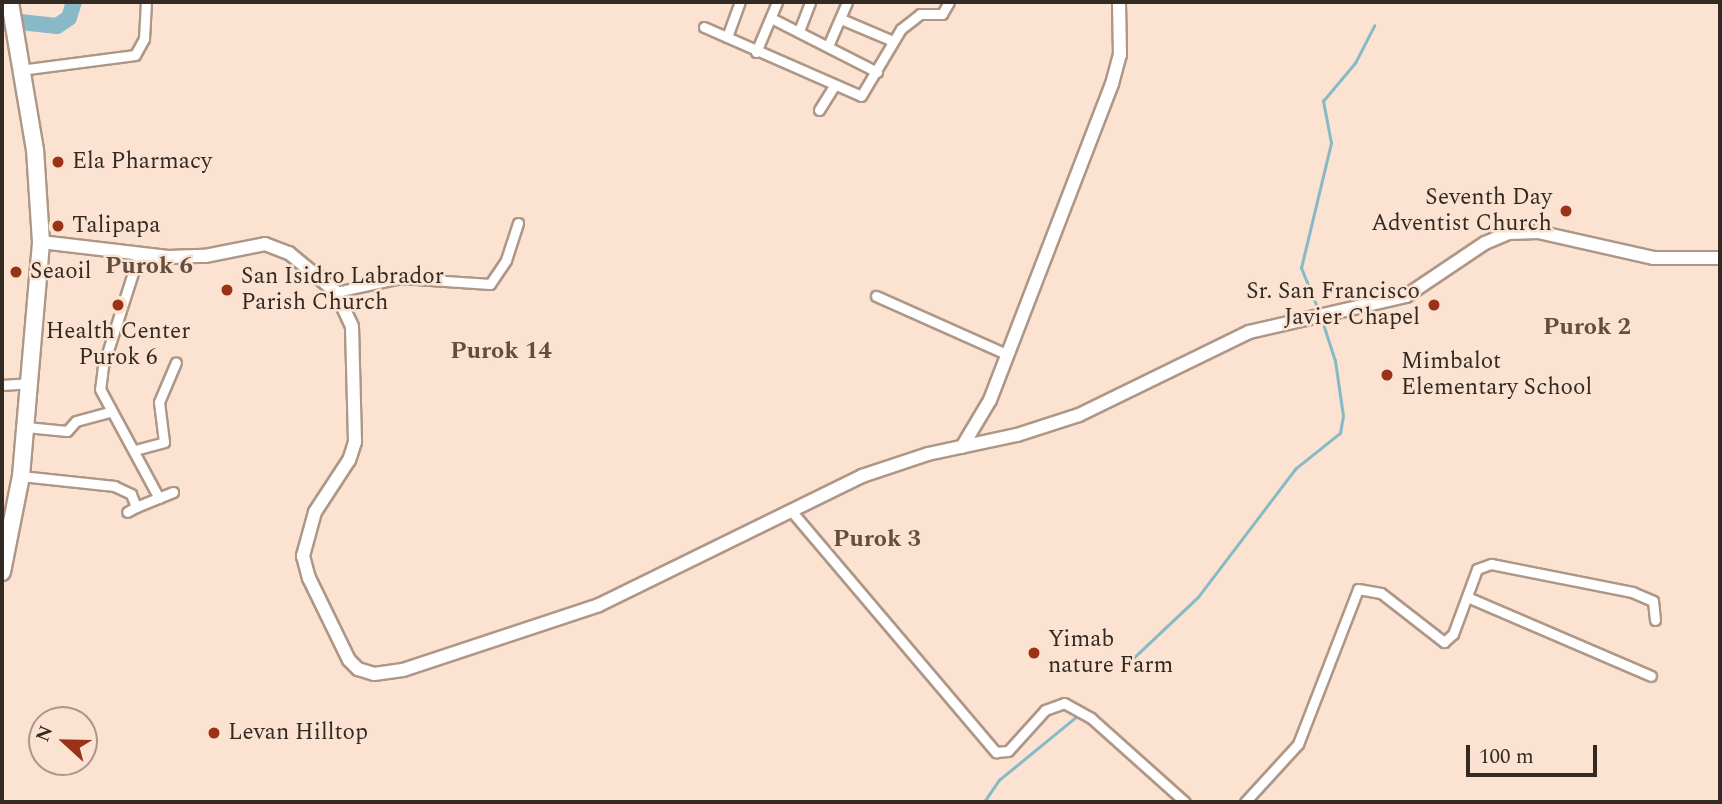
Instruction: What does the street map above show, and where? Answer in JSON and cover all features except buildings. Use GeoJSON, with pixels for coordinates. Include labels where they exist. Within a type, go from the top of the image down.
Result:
{"type":"FeatureCollection","features":[{"type":"Feature","properties":{"kind":"highway"},"geometry":{"type":"LineString","coordinates":[[2,572],[21,476],[41,242],[41,194],[11,5]]}},
{"type":"Feature","properties":{"kind":"street"},"geometry":{"type":"LineString","coordinates":[[20,70],[135,55],[144,39],[146,2]]}},
{"type":"Feature","properties":{"kind":"street"},"geometry":{"type":"LineString","coordinates":[[727,37],[740,2]]}},
{"type":"Feature","properties":{"kind":"street"},"geometry":{"type":"LineString","coordinates":[[756,52],[777,2]]}},
{"type":"Feature","properties":{"kind":"street"},"geometry":{"type":"LineString","coordinates":[[799,31],[810,2]]}},
{"type":"Feature","properties":{"kind":"street"},"geometry":{"type":"LineString","coordinates":[[828,46],[847,2]]}},
{"type":"Feature","properties":{"kind":"street"},"geometry":{"type":"LineString","coordinates":[[704,27],[861,96],[893,41],[910,19],[928,12],[942,14],[949,2]]}},
{"type":"Feature","properties":{"kind":"street"},"geometry":{"type":"LineString","coordinates":[[962,447],[990,400],[1112,84],[1120,55],[1119,2]]}},
{"type":"Feature","properties":{"kind":"street"},"geometry":{"type":"LineString","coordinates":[[771,18],[877,72]]}},
{"type":"Feature","properties":{"kind":"street"},"geometry":{"type":"LineString","coordinates":[[841,19],[893,41]]}},
{"type":"Feature","properties":{"kind":"street"},"geometry":{"type":"LineString","coordinates":[[820,110],[834,86]]}},
{"type":"Feature","properties":{"kind":"street"},"geometry":{"type":"LineString","coordinates":[[335,292],[401,278],[490,284],[506,260],[518,223]]}},
{"type":"Feature","properties":{"kind":"street"},"geometry":{"type":"LineString","coordinates":[[41,242],[139,254],[205,256],[247,246],[276,246],[335,292],[352,327],[355,442],[349,460],[315,512],[303,556],[309,578],[337,627],[349,660],[364,672],[403,670],[599,605],[884,468],[1079,415],[1142,388],[1223,342],[1311,316],[1354,311],[1406,296],[1485,243],[1518,231],[1561,236],[1654,258],[1720,258]]}},
{"type":"Feature","properties":{"kind":"street"},"geometry":{"type":"LineString","coordinates":[[139,254],[100,377],[110,412],[135,450],[159,498]]}},
{"type":"Feature","properties":{"kind":"street"},"geometry":{"type":"LineString","coordinates":[[876,296],[1006,354]]}},
{"type":"Feature","properties":{"kind":"street"},"geometry":{"type":"LineString","coordinates":[[135,450],[164,442],[159,402],[176,362]]}},
{"type":"Feature","properties":{"kind":"street"},"geometry":{"type":"LineString","coordinates":[[2,385],[31,383]]}},
{"type":"Feature","properties":{"kind":"street"},"geometry":{"type":"LineString","coordinates":[[26,427],[67,431],[76,421],[110,412]]}},
{"type":"Feature","properties":{"kind":"street"},"geometry":{"type":"LineString","coordinates":[[21,476],[114,486],[128,491],[132,509],[173,492]]}},
{"type":"Feature","properties":{"kind":"street"},"geometry":{"type":"LineString","coordinates":[[793,513],[996,752],[1008,751],[1045,710],[1064,703],[1091,718],[1185,802]]}},
{"type":"Feature","properties":{"kind":"street"},"geometry":{"type":"LineString","coordinates":[[1245,802],[1298,744],[1358,589],[1381,593],[1444,642],[1453,634],[1477,569],[1491,564],[1632,592],[1653,601],[1655,620]]}},
{"type":"Feature","properties":{"kind":"street"},"geometry":{"type":"LineString","coordinates":[[1467,597],[1651,676]]}},
{"type":"Feature","properties":{"kind":"waterway"},"geometry":{"type":"LineString","coordinates":[[2,20],[57,26],[69,18],[74,2]]}},
{"type":"Feature","properties":{"kind":"waterway"},"geometry":{"type":"LineString","coordinates":[[1319,312],[1301,268],[1331,143],[1323,101],[1355,63],[1374,26]]}},
{"type":"Feature","properties":{"kind":"waterway"},"geometry":{"type":"LineString","coordinates":[[1125,666],[1198,597],[1295,469],[1340,433],[1343,416],[1335,361],[1322,321]]}},
{"type":"Feature","properties":{"kind":"waterway"},"geometry":{"type":"LineString","coordinates":[[984,802],[999,780],[1076,717]]}},
{"type":"Feature","properties":{"kind":"place","name":"Ela Pharmacy"},"geometry":{"type":"Point","coordinates":[58,162]}},
{"type":"Feature","properties":{"kind":"place","name":"Seventh Day Adventist Church"},"geometry":{"type":"Point","coordinates":[1566,211]}},
{"type":"Feature","properties":{"kind":"place","name":"Talipapa"},"geometry":{"type":"Point","coordinates":[58,226]}},
{"type":"Feature","properties":{"kind":"place","name":"Seaoil"},"geometry":{"type":"Point","coordinates":[16,272]}},
{"type":"Feature","properties":{"kind":"place","name":"San Isidro Labrador Parish Church"},"geometry":{"type":"Point","coordinates":[227,290]}},
{"type":"Feature","properties":{"kind":"place","name":"Health Center Purok 6"},"geometry":{"type":"Point","coordinates":[118,305]}},
{"type":"Feature","properties":{"kind":"place","name":"Sr. San Francisco Javier Chapel"},"geometry":{"type":"Point","coordinates":[1434,305]}},
{"type":"Feature","properties":{"kind":"place","name":"Mimbalot Elementary School"},"geometry":{"type":"Point","coordinates":[1387,375]}},
{"type":"Feature","properties":{"kind":"place","name":"Yimab nature Farm"},"geometry":{"type":"Point","coordinates":[1034,653]}},
{"type":"Feature","properties":{"kind":"place","name":"Levan Hilltop"},"geometry":{"type":"Point","coordinates":[214,733]}},
{"type":"Feature","properties":{"kind":"district","name":"Purok 6"},"geometry":{"type":"Point","coordinates":[149,267]}},
{"type":"Feature","properties":{"kind":"district","name":"Purok 2"},"geometry":{"type":"Point","coordinates":[1587,328]}},
{"type":"Feature","properties":{"kind":"district","name":"Purok 14"},"geometry":{"type":"Point","coordinates":[501,352]}},
{"type":"Feature","properties":{"kind":"district","name":"Purok 3"},"geometry":{"type":"Point","coordinates":[877,540]}}]}
